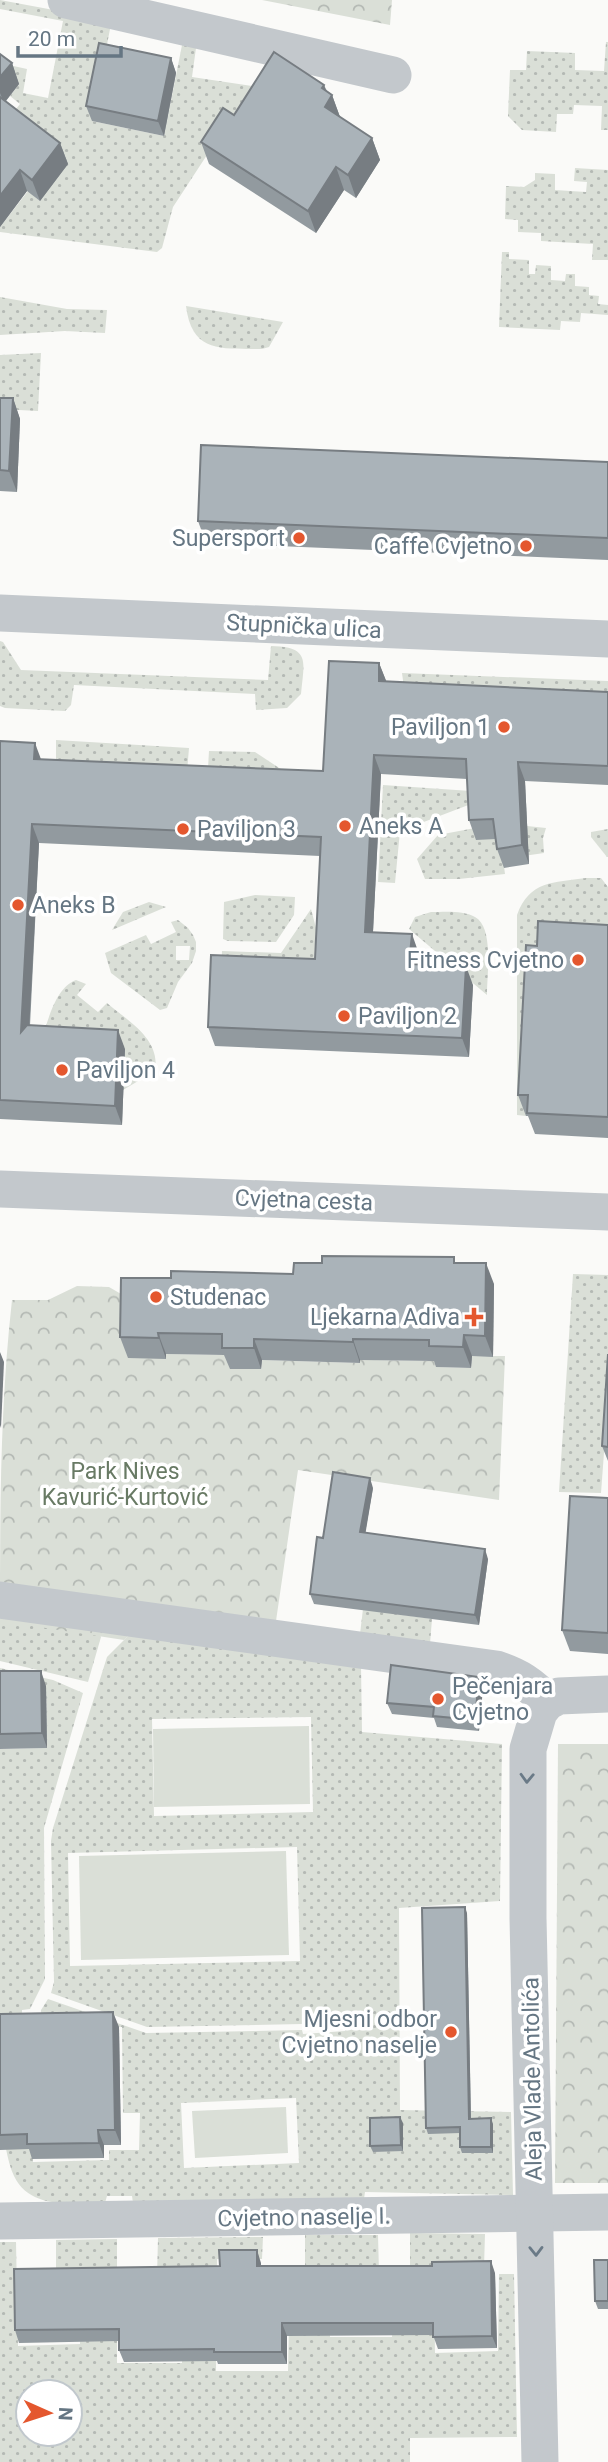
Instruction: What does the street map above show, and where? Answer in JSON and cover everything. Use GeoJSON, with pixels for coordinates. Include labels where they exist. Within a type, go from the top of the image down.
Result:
{"type":"FeatureCollection","features":[{"type":"Feature","properties":{"kind":"street"},"geometry":{"type":"LineString","coordinates":[[66,0],[393,75]]}},
{"type":"Feature","properties":{"kind":"street","name":"Stupnička ulica"},"geometry":{"type":"LineString","coordinates":[[0,613],[608,639]]}},
{"type":"Feature","properties":{"kind":"street","name":"Cvjetna cesta"},"geometry":{"type":"LineString","coordinates":[[0,1189],[608,1212]]}},
{"type":"Feature","properties":{"kind":"street"},"geometry":{"type":"LineString","coordinates":[[0,1600],[496,1670],[514,1674],[531,1685],[547,1702],[559,1696],[608,1693]]}},
{"type":"Feature","properties":{"kind":"street","name":"Aleja Vlade Antolića"},"geometry":{"type":"LineString","coordinates":[[540,2462],[527,1781],[528,1749],[533,1728],[539,1712],[547,1702]]}},
{"type":"Feature","properties":{"kind":"street","name":"Cvjetno naselje I."},"geometry":{"type":"LineString","coordinates":[[0,2221],[608,2212]]}},
{"type":"Feature","properties":{"kind":"green space"},"geometry":{"type":"Polygon","coordinates":[[[0,0],[86,16],[111,24],[92,121],[164,136],[182,45],[196,48],[192,77],[252,86],[173,207],[162,248],[157,252],[0,232],[0,227],[28,191],[40,201],[19,131],[28,118],[16,109],[20,104],[10,96],[19,84],[0,69],[0,63],[27,69],[23,93],[48,98],[63,21],[0,9],[0,0]]]}},
{"type":"Feature","properties":{"kind":"green space"},"geometry":{"type":"Polygon","coordinates":[[[262,0],[392,0],[390,25],[262,0]]]}},
{"type":"Feature","properties":{"kind":"green space"},"geometry":{"type":"Polygon","coordinates":[[[606,42],[608,130],[601,130],[602,106],[574,105],[573,114],[557,114],[556,132],[522,130],[508,116],[510,70],[526,70],[527,51],[575,53],[575,70],[604,71],[606,42]]]}},
{"type":"Feature","properties":{"kind":"green space"},"geometry":{"type":"Polygon","coordinates":[[[575,168],[608,170],[608,260],[592,260],[593,244],[541,241],[541,233],[518,232],[518,220],[505,219],[506,186],[524,187],[535,180],[535,173],[555,174],[555,190],[586,192],[587,182],[574,181],[575,168]]]}},
{"type":"Feature","properties":{"kind":"green space"},"geometry":{"type":"Polygon","coordinates":[[[502,252],[509,252],[509,259],[529,260],[529,274],[535,274],[536,265],[551,266],[551,280],[565,281],[566,274],[575,274],[575,286],[589,287],[589,295],[599,296],[598,304],[608,305],[608,315],[581,313],[580,322],[561,321],[560,330],[499,327],[502,252]]]}},
{"type":"Feature","properties":{"kind":"green space"},"geometry":{"type":"Polygon","coordinates":[[[0,297],[67,309],[107,310],[105,333],[65,331],[0,335],[0,297]]]}},
{"type":"Feature","properties":{"kind":"green space"},"geometry":{"type":"Polygon","coordinates":[[[186,306],[283,322],[269,347],[223,348],[212,346],[195,333],[189,322],[186,306]]]}},
{"type":"Feature","properties":{"kind":"green space"},"geometry":{"type":"Polygon","coordinates":[[[41,353],[38,411],[0,409],[0,355],[41,353]]]}},
{"type":"Feature","properties":{"kind":"green space"},"geometry":{"type":"Polygon","coordinates":[[[0,641],[21,670],[268,680],[271,646],[284,647],[293,649],[302,658],[301,694],[287,708],[256,710],[255,694],[74,685],[71,705],[65,711],[5,708],[0,706],[0,641]]]}},
{"type":"Feature","properties":{"kind":"green space"},"geometry":{"type":"Polygon","coordinates":[[[402,673],[608,681],[608,704],[404,688],[402,673]]]}},
{"type":"Feature","properties":{"kind":"green space"},"geometry":{"type":"Polygon","coordinates":[[[56,740],[189,748],[186,784],[56,779],[56,740]]]}},
{"type":"Feature","properties":{"kind":"green space"},"geometry":{"type":"Polygon","coordinates":[[[209,751],[255,752],[308,787],[207,785],[209,751]]]}},
{"type":"Feature","properties":{"kind":"green space"},"geometry":{"type":"Polygon","coordinates":[[[383,785],[500,793],[400,831],[395,883],[378,882],[383,785]]]}},
{"type":"Feature","properties":{"kind":"green space"},"geometry":{"type":"Polygon","coordinates":[[[527,826],[546,828],[543,838],[544,853],[503,859],[505,874],[459,879],[425,879],[417,859],[438,835],[475,828],[527,838],[527,826]]]}},
{"type":"Feature","properties":{"kind":"green space"},"geometry":{"type":"Polygon","coordinates":[[[608,829],[607,857],[591,837],[591,832],[608,829]]]}},
{"type":"Feature","properties":{"kind":"green space"},"geometry":{"type":"Polygon","coordinates":[[[601,878],[608,887],[608,945],[533,966],[526,1116],[517,1115],[517,915],[522,904],[536,889],[553,883],[601,878]]]}},
{"type":"Feature","properties":{"kind":"green space"},"geometry":{"type":"Polygon","coordinates":[[[255,895],[295,897],[294,915],[276,942],[223,939],[224,902],[255,895]]]}},
{"type":"Feature","properties":{"kind":"green space"},"geometry":{"type":"Polygon","coordinates":[[[149,902],[166,907],[112,930],[123,912],[149,902]]]}},
{"type":"Feature","properties":{"kind":"green space"},"geometry":{"type":"Polygon","coordinates":[[[311,909],[316,928],[313,978],[221,974],[222,951],[281,953],[311,909]]]}},
{"type":"Feature","properties":{"kind":"green space"},"geometry":{"type":"Polygon","coordinates":[[[431,912],[465,913],[481,922],[488,952],[487,995],[409,929],[415,917],[431,912]]]}},
{"type":"Feature","properties":{"kind":"green space"},"geometry":{"type":"Polygon","coordinates":[[[178,920],[188,928],[196,942],[196,951],[167,1008],[160,1010],[111,973],[105,953],[146,935],[151,944],[176,932],[171,922],[178,920]],[[176,946],[176,960],[189,960],[190,946],[176,946]]]}},
{"type":"Feature","properties":{"kind":"green space"},"geometry":{"type":"Polygon","coordinates":[[[76,980],[86,984],[77,995],[98,1012],[107,1003],[148,1040],[156,1060],[155,1071],[123,1090],[40,1045],[57,999],[68,984],[76,980]]]}},
{"type":"Feature","properties":{"kind":"green space"},"geometry":{"type":"Polygon","coordinates":[[[573,1274],[608,1275],[608,1399],[601,1493],[559,1492],[573,1274]]]}},
{"type":"Feature","properties":{"kind":"green space","name":"Park Nives Kavurić-Kurtović"},"geometry":{"type":"Polygon","coordinates":[[[77,1286],[109,1287],[128,1298],[166,1359],[166,1354],[230,1355],[230,1369],[261,1369],[262,1360],[360,1363],[360,1348],[373,1360],[427,1361],[437,1352],[437,1367],[471,1368],[472,1356],[505,1356],[499,1500],[298,1470],[276,1621],[129,1635],[124,1640],[0,1621],[3,1420],[12,1300],[48,1300],[77,1286]]]}},
{"type":"Feature","properties":{"kind":"green space"},"geometry":{"type":"Polygon","coordinates":[[[363,1609],[432,1619],[430,1644],[360,1634],[363,1609]]]}},
{"type":"Feature","properties":{"kind":"green space"},"geometry":{"type":"Polygon","coordinates":[[[0,1611],[98,1630],[101,1637],[88,1682],[0,1661],[0,1611]]]}},
{"type":"Feature","properties":{"kind":"green space"},"geometry":{"type":"Polygon","coordinates":[[[129,1635],[361,1666],[362,1732],[502,1744],[500,1901],[399,1908],[400,2110],[511,2112],[513,2195],[365,2192],[364,2199],[133,2203],[132,2196],[107,2196],[105,2203],[66,2203],[41,2199],[30,2195],[21,2187],[9,2163],[6,2149],[32,2149],[33,2162],[109,2160],[109,2150],[139,2150],[140,2113],[123,2113],[122,2027],[41,2025],[41,2010],[48,1999],[146,2033],[302,2030],[303,2034],[345,2031],[344,2018],[302,2019],[302,2024],[147,2027],[51,1993],[54,1982],[53,1828],[107,1657],[129,1635]],[[311,1717],[152,1719],[154,1816],[313,1812],[311,1717]],[[297,1847],[68,1853],[70,1966],[300,1961],[297,1847]],[[296,2098],[181,2103],[184,2168],[299,2163],[296,2098]]]}},
{"type":"Feature","properties":{"kind":"green space"},"geometry":{"type":"Polygon","coordinates":[[[0,1668],[53,1680],[83,1693],[44,1828],[45,1979],[30,2009],[22,2010],[22,2029],[0,2030],[0,1749],[47,1748],[46,1686],[0,1686],[0,1668]]]}},
{"type":"Feature","properties":{"kind":"green space"},"geometry":{"type":"Polygon","coordinates":[[[309,1726],[310,1804],[154,1807],[153,1729],[309,1726]]]}},
{"type":"Feature","properties":{"kind":"green space"},"geometry":{"type":"Polygon","coordinates":[[[558,1744],[608,1744],[608,2183],[555,2183],[558,1744]]]}},
{"type":"Feature","properties":{"kind":"green space"},"geometry":{"type":"Polygon","coordinates":[[[286,1851],[289,1955],[81,1960],[79,1856],[286,1851]]]}},
{"type":"Feature","properties":{"kind":"green space"},"geometry":{"type":"Polygon","coordinates":[[[286,2107],[288,2153],[195,2158],[192,2111],[286,2107]]]}},
{"type":"Feature","properties":{"kind":"green space"},"geometry":{"type":"Polygon","coordinates":[[[410,2233],[485,2234],[484,2267],[434,2271],[435,2353],[498,2351],[499,2274],[514,2274],[517,2437],[410,2438],[410,2462],[0,2462],[0,2242],[16,2242],[18,2346],[80,2344],[80,2279],[56,2279],[56,2240],[117,2239],[117,2363],[182,2363],[182,2277],[157,2276],[158,2238],[263,2237],[262,2259],[217,2259],[216,2371],[288,2371],[290,2280],[305,2280],[305,2235],[378,2235],[379,2272],[330,2276],[330,2337],[392,2337],[394,2287],[410,2287],[410,2233]]]}},
{"type":"Feature","properties":{"kind":"building"},"geometry":{"type":"Polygon","coordinates":[[[99,43],[171,58],[158,121],[86,106],[99,43]]]}},
{"type":"Feature","properties":{"kind":"building"},"geometry":{"type":"Polygon","coordinates":[[[274,52],[324,85],[322,88],[332,95],[325,107],[372,138],[348,175],[336,167],[308,211],[201,142],[223,108],[234,115],[274,52]]]}},
{"type":"Feature","properties":{"kind":"building"},"geometry":{"type":"Polygon","coordinates":[[[0,54],[12,63],[0,77],[0,54]]]}},
{"type":"Feature","properties":{"kind":"building"},"geometry":{"type":"Polygon","coordinates":[[[0,97],[60,143],[32,180],[20,170],[0,196],[0,97]]]}},
{"type":"Feature","properties":{"kind":"building"},"geometry":{"type":"Polygon","coordinates":[[[0,398],[13,398],[9,471],[0,470],[0,398]]]}},
{"type":"Feature","properties":{"kind":"building"},"geometry":{"type":"Polygon","coordinates":[[[201,445],[608,462],[608,538],[198,521],[201,445]]]}},
{"type":"Feature","properties":{"kind":"building"},"geometry":{"type":"Polygon","coordinates":[[[329,661],[379,663],[379,681],[608,692],[608,766],[518,762],[522,845],[497,849],[493,819],[469,820],[466,759],[374,755],[365,932],[412,934],[409,964],[466,966],[462,1038],[208,1027],[211,955],[315,959],[321,837],[32,824],[21,1032],[27,1025],[118,1030],[115,1106],[0,1100],[0,741],[35,743],[34,759],[323,771],[329,661]]]}},
{"type":"Feature","properties":{"kind":"building"},"geometry":{"type":"Polygon","coordinates":[[[538,921],[608,925],[608,1117],[527,1113],[528,1095],[518,1095],[526,945],[537,946],[538,921]]]}},
{"type":"Feature","properties":{"kind":"building"},"geometry":{"type":"Polygon","coordinates":[[[322,1256],[454,1257],[454,1263],[486,1263],[485,1336],[464,1335],[463,1347],[429,1346],[429,1340],[353,1339],[353,1342],[254,1339],[254,1348],[222,1348],[222,1334],[158,1333],[159,1338],[120,1337],[121,1278],[171,1278],[171,1271],[293,1274],[294,1263],[322,1263],[322,1256]]]}},
{"type":"Feature","properties":{"kind":"building"},"geometry":{"type":"Polygon","coordinates":[[[608,1354],[608,1447],[602,1446],[608,1354]]]}},
{"type":"Feature","properties":{"kind":"building"},"geometry":{"type":"Polygon","coordinates":[[[333,1472],[370,1478],[360,1532],[485,1549],[475,1615],[310,1594],[317,1537],[323,1538],[333,1472]]]}},
{"type":"Feature","properties":{"kind":"building"},"geometry":{"type":"Polygon","coordinates":[[[570,1496],[608,1498],[608,1633],[562,1630],[570,1496]]]}},
{"type":"Feature","properties":{"kind":"building","name":"Pečenjara Cvjetno"},"geometry":{"type":"Polygon","coordinates":[[[391,1665],[479,1677],[475,1720],[433,1716],[434,1707],[387,1703],[391,1665]]]}},
{"type":"Feature","properties":{"kind":"building"},"geometry":{"type":"Polygon","coordinates":[[[0,1671],[41,1671],[42,1733],[0,1734],[0,1671]]]}},
{"type":"Feature","properties":{"kind":"building"},"geometry":{"type":"Polygon","coordinates":[[[465,1907],[469,2119],[491,2118],[491,2147],[460,2147],[460,2127],[426,2128],[422,1908],[465,1907]]]}},
{"type":"Feature","properties":{"kind":"building"},"geometry":{"type":"Polygon","coordinates":[[[113,2012],[115,2130],[98,2130],[99,2143],[27,2144],[27,2134],[0,2135],[0,2014],[113,2012]]]}},
{"type":"Feature","properties":{"kind":"building"},"geometry":{"type":"Polygon","coordinates":[[[400,2117],[401,2145],[370,2146],[370,2118],[400,2117]]]}},
{"type":"Feature","properties":{"kind":"building"},"geometry":{"type":"Polygon","coordinates":[[[219,2250],[257,2250],[257,2266],[432,2266],[432,2262],[491,2261],[492,2336],[433,2337],[433,2323],[282,2323],[282,2352],[214,2352],[214,2349],[119,2350],[119,2329],[15,2330],[14,2269],[220,2266],[219,2250]]]}},
{"type":"Feature","properties":{"kind":"building"},"geometry":{"type":"Polygon","coordinates":[[[594,2260],[608,2260],[608,2301],[595,2301],[594,2260]]]}},
{"type":"Feature","properties":{"kind":"place","name":"Supersport"},"geometry":{"type":"Point","coordinates":[299,538]}},
{"type":"Feature","properties":{"kind":"place","name":"Caffe Cvjetno"},"geometry":{"type":"Point","coordinates":[526,546]}},
{"type":"Feature","properties":{"kind":"place","name":"Paviljon 1"},"geometry":{"type":"Point","coordinates":[504,727]}},
{"type":"Feature","properties":{"kind":"place","name":"Aneks A"},"geometry":{"type":"Point","coordinates":[345,826]}},
{"type":"Feature","properties":{"kind":"place","name":"Paviljon 3"},"geometry":{"type":"Point","coordinates":[183,829]}},
{"type":"Feature","properties":{"kind":"place","name":"Aneks B"},"geometry":{"type":"Point","coordinates":[18,905]}},
{"type":"Feature","properties":{"kind":"place","name":"Fitness Cvjetno"},"geometry":{"type":"Point","coordinates":[578,960]}},
{"type":"Feature","properties":{"kind":"place","name":"Paviljon 2"},"geometry":{"type":"Point","coordinates":[344,1016]}},
{"type":"Feature","properties":{"kind":"place","name":"Paviljon 4"},"geometry":{"type":"Point","coordinates":[62,1070]}},
{"type":"Feature","properties":{"kind":"place","name":"Studenac"},"geometry":{"type":"Point","coordinates":[156,1297]}},
{"type":"Feature","properties":{"kind":"place","name":"Ljekarna Adiva"},"geometry":{"type":"Point","coordinates":[474,1317]}},
{"type":"Feature","properties":{"kind":"place","name":"Pečenjara Cvjetno"},"geometry":{"type":"Point","coordinates":[438,1699]}},
{"type":"Feature","properties":{"kind":"place","name":"Mjesni odbor Cvjetno naselje"},"geometry":{"type":"Point","coordinates":[451,2032]}}]}
